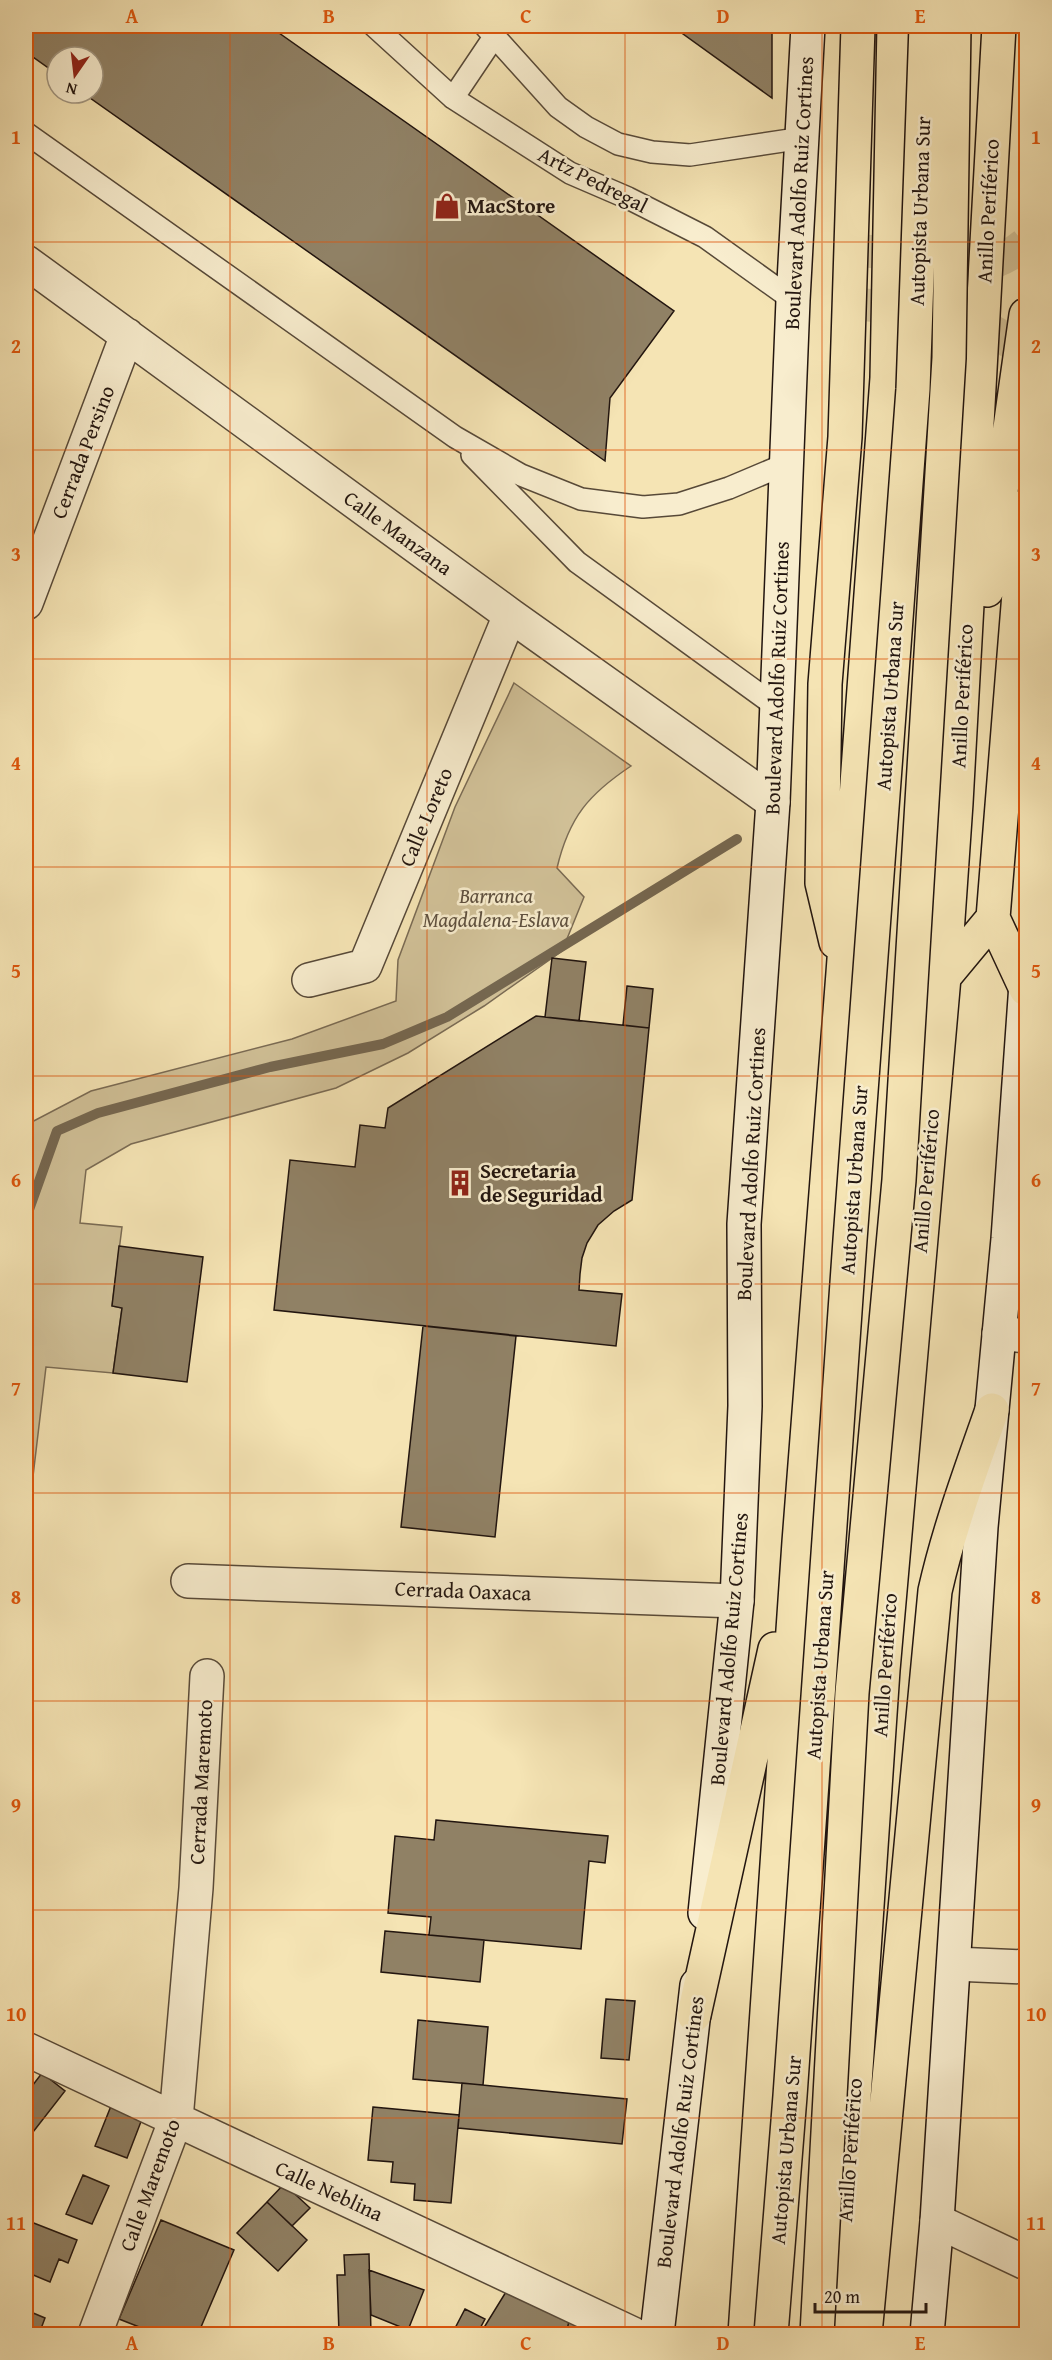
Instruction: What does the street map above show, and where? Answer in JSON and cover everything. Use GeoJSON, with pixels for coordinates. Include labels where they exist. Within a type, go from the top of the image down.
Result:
{"type":"FeatureCollection","features":[{"type":"Feature","properties":{"kind":"highway"},"geometry":{"type":"LineString","coordinates":[[843,973],[822,883],[825,684],[845,437],[858,26]]}},
{"type":"Feature","properties":{"kind":"highway"},"geometry":{"type":"LineString","coordinates":[[745,2334],[799,1542],[887,378],[894,26]]}},
{"type":"Feature","properties":{"kind":"highway","name":"Autopista Urbana Sur"},"geometry":{"type":"LineString","coordinates":[[771,2334],[790,2096],[849,1240],[914,388],[926,26]]}},
{"type":"Feature","properties":{"kind":"highway","name":"Autopista Urbana Sur"},"geometry":{"type":"LineString","coordinates":[[817,2334],[852,1693],[899,1180],[949,358],[954,26]]}},
{"type":"Feature","properties":{"kind":"highway","name":"Anillo Periférico"},"geometry":{"type":"LineString","coordinates":[[838,2334],[884,1670],[944,977],[956,803],[999,26]]}},
{"type":"Feature","properties":{"kind":"highway"},"geometry":{"type":"LineString","coordinates":[[956,803],[1026,315]]}},
{"type":"Feature","properties":{"kind":"highway"},"geometry":{"type":"LineString","coordinates":[[1026,506],[993,918],[1026,989]]}},
{"type":"Feature","properties":{"kind":"highway"},"geometry":{"type":"LineString","coordinates":[[944,977],[993,918]]}},
{"type":"Feature","properties":{"kind":"highway"},"geometry":{"type":"LineString","coordinates":[[865,2334],[935,1592],[958,1504],[992,1410]]}},
{"type":"Feature","properties":{"kind":"highway"},"geometry":{"type":"LineString","coordinates":[[694,2015],[799,1542]]}},
{"type":"Feature","properties":{"kind":"street","name":"Boulevard Adolfo Ruiz Cortines"},"geometry":{"type":"LineString","coordinates":[[657,2334],[694,2015],[737,1601],[745,1406],[744,1224],[772,802],[793,300],[808,26]]}},
{"type":"Feature","properties":{"kind":"street","name":"Calle Manzana"},"geometry":{"type":"LineString","coordinates":[[26,262],[510,615],[772,802]]}},
{"type":"Feature","properties":{"kind":"street","name":"Cerrada Persino"},"geometry":{"type":"LineString","coordinates":[[26,603],[128,335]]}},
{"type":"Feature","properties":{"kind":"street","name":"Calle Loreto"},"geometry":{"type":"LineString","coordinates":[[309,980],[365,966],[510,615]]}},
{"type":"Feature","properties":{"kind":"street"},"geometry":{"type":"LineString","coordinates":[[927,2334],[937,2221],[981,1527],[992,1410],[1017,1328],[1026,984]]}},
{"type":"Feature","properties":{"kind":"street","name":"Cerrada Oaxaca"},"geometry":{"type":"LineString","coordinates":[[188,1581],[737,1601]]}},
{"type":"Feature","properties":{"kind":"street","name":"Cerrada Maremoto"},"geometry":{"type":"LineString","coordinates":[[195,1888],[207,1676]]}},
{"type":"Feature","properties":{"kind":"street","name":"Calle Maremoto"},"geometry":{"type":"LineString","coordinates":[[95,2334],[176,2119],[195,1888]]}},
{"type":"Feature","properties":{"kind":"street"},"geometry":{"type":"LineString","coordinates":[[954,1964],[1026,1967]]}},
{"type":"Feature","properties":{"kind":"street","name":"Calle Neblina"},"geometry":{"type":"LineString","coordinates":[[26,2049],[633,2334]]}},
{"type":"Feature","properties":{"kind":"street"},"geometry":{"type":"LineString","coordinates":[[937,2221],[1026,2263]]}},
{"type":"Feature","properties":{"kind":"lane","name":"Artz Pedregal"},"geometry":{"type":"LineString","coordinates":[[374,26],[453,98],[570,172],[705,237],[793,300]]}},
{"type":"Feature","properties":{"kind":"lane","name":"Artz Pedregal"},"geometry":{"type":"LineString","coordinates":[[489,31],[558,107],[586,127],[618,144],[652,152],[690,155],[803,138]]}},
{"type":"Feature","properties":{"kind":"lane"},"geometry":{"type":"LineString","coordinates":[[453,98],[489,31]]}},
{"type":"Feature","properties":{"kind":"lane"},"geometry":{"type":"LineString","coordinates":[[26,133],[455,437],[521,475],[582,499],[643,507],[679,504],[729,488],[786,464]]}},
{"type":"Feature","properties":{"kind":"lane"},"geometry":{"type":"LineString","coordinates":[[455,437],[577,562],[777,707]]}},
{"type":"Feature","properties":{"kind":"green space","name":"Barranca Magdalena-Eslava"},"geometry":{"type":"Polygon","coordinates":[[[514,683],[631,766],[592,797],[575,821],[562,850],[557,868],[584,897],[562,951],[484,1006],[408,1053],[336,1088],[131,1144],[86,1170],[80,1223],[122,1227],[112,1306],[122,1308],[113,1373],[46,1367],[31,1493],[26,1496],[26,1125],[91,1091],[292,1039],[396,1001],[398,960],[455,807],[514,683]]]}},
{"type":"Feature","properties":{"kind":"building"},"geometry":{"type":"Polygon","coordinates":[[[26,26],[269,26],[674,311],[610,398],[605,461],[100,105],[105,105],[105,45],[45,45],[45,65],[26,52],[26,26]]]}},
{"type":"Feature","properties":{"kind":"building"},"geometry":{"type":"Polygon","coordinates":[[[672,26],[772,26],[772,98],[672,26]]]}},
{"type":"Feature","properties":{"kind":"building"},"geometry":{"type":"Polygon","coordinates":[[[552,958],[586,962],[579,1021],[545,1017],[552,958]]]}},
{"type":"Feature","properties":{"kind":"building"},"geometry":{"type":"Polygon","coordinates":[[[627,986],[653,989],[649,1028],[623,1025],[627,986]]]}},
{"type":"Feature","properties":{"kind":"building","name":"Secretaria de Seguridad"},"geometry":{"type":"Polygon","coordinates":[[[536,1016],[649,1028],[632,1200],[614,1211],[598,1225],[587,1243],[580,1274],[579,1290],[622,1294],[616,1346],[274,1310],[290,1160],[355,1167],[360,1125],[385,1128],[388,1108],[536,1016]]]}},
{"type":"Feature","properties":{"kind":"building"},"geometry":{"type":"Polygon","coordinates":[[[119,1246],[203,1257],[187,1382],[113,1373],[122,1308],[112,1306],[119,1246]]]}},
{"type":"Feature","properties":{"kind":"building"},"geometry":{"type":"Polygon","coordinates":[[[423,1326],[516,1336],[495,1537],[401,1527],[423,1326]]]}},
{"type":"Feature","properties":{"kind":"building"},"geometry":{"type":"Polygon","coordinates":[[[436,1820],[608,1836],[605,1863],[589,1861],[581,1949],[429,1935],[431,1917],[388,1913],[395,1836],[434,1840],[436,1820]]]}},
{"type":"Feature","properties":{"kind":"building"},"geometry":{"type":"Polygon","coordinates":[[[385,1931],[484,1940],[480,1982],[381,1972],[385,1931]]]}},
{"type":"Feature","properties":{"kind":"building"},"geometry":{"type":"Polygon","coordinates":[[[606,1999],[635,2001],[629,2060],[601,2058],[606,1999]]]}},
{"type":"Feature","properties":{"kind":"building"},"geometry":{"type":"Polygon","coordinates":[[[418,2020],[488,2027],[483,2085],[413,2079],[418,2020]]]}},
{"type":"Feature","properties":{"kind":"building"},"geometry":{"type":"Polygon","coordinates":[[[42,2073],[65,2091],[26,2141],[26,2094],[42,2073]]]}},
{"type":"Feature","properties":{"kind":"building"},"geometry":{"type":"Polygon","coordinates":[[[462,2083],[627,2099],[622,2144],[458,2128],[462,2083]]]}},
{"type":"Feature","properties":{"kind":"building"},"geometry":{"type":"Polygon","coordinates":[[[111,2106],[142,2119],[127,2158],[95,2146],[111,2106]]]}},
{"type":"Feature","properties":{"kind":"building"},"geometry":{"type":"Polygon","coordinates":[[[373,2107],[459,2115],[451,2203],[414,2200],[415,2184],[391,2182],[393,2162],[368,2160],[373,2107]]]}},
{"type":"Feature","properties":{"kind":"building"},"geometry":{"type":"Polygon","coordinates":[[[83,2175],[109,2186],[92,2224],[66,2214],[83,2175]]]}},
{"type":"Feature","properties":{"kind":"building"},"geometry":{"type":"Polygon","coordinates":[[[284,2184],[310,2208],[292,2226],[267,2202],[284,2184]]]}},
{"type":"Feature","properties":{"kind":"building"},"geometry":{"type":"Polygon","coordinates":[[[267,2202],[307,2240],[278,2271],[237,2233],[267,2202]]]}},
{"type":"Feature","properties":{"kind":"building"},"geometry":{"type":"Polygon","coordinates":[[[26,2220],[77,2240],[68,2263],[59,2259],[50,2282],[26,2272],[26,2220]]]}},
{"type":"Feature","properties":{"kind":"building"},"geometry":{"type":"Polygon","coordinates":[[[161,2220],[234,2250],[198,2334],[157,2334],[119,2319],[161,2220]]]}},
{"type":"Feature","properties":{"kind":"building"},"geometry":{"type":"Polygon","coordinates":[[[369,2254],[371,2334],[339,2333],[337,2275],[345,2275],[344,2255],[369,2254]]]}},
{"type":"Feature","properties":{"kind":"building"},"geometry":{"type":"Polygon","coordinates":[[[369,2270],[424,2290],[408,2330],[371,2315],[369,2270]]]}},
{"type":"Feature","properties":{"kind":"building"},"geometry":{"type":"Polygon","coordinates":[[[509,2287],[570,2317],[566,2334],[480,2334],[509,2287]]]}},
{"type":"Feature","properties":{"kind":"building"},"geometry":{"type":"Polygon","coordinates":[[[465,2309],[485,2319],[477,2334],[452,2334],[465,2309]]]}},
{"type":"Feature","properties":{"kind":"building"},"geometry":{"type":"Polygon","coordinates":[[[26,2310],[45,2318],[39,2334],[26,2334],[26,2310]]]}},
{"type":"Feature","properties":{"kind":"building"},"geometry":{"type":"Polygon","coordinates":[[[570,2317],[594,2334],[566,2334],[570,2317]]]}},
{"type":"Feature","properties":{"kind":"building"},"geometry":{"type":"Polygon","coordinates":[[[327,2327],[334,2334],[319,2334],[327,2327]]]}},
{"type":"Feature","properties":{"kind":"waterway"},"geometry":{"type":"LineString","coordinates":[[26,1218],[57,1131],[98,1113],[270,1067],[383,1044],[447,1017],[737,839]]}},
{"type":"Feature","properties":{"kind":"tunnel"},"geometry":{"type":"LineString","coordinates":[[851,249],[975,265],[990,263],[1002,258],[1026,243]]}},
{"type":"Feature","properties":{"kind":"tunnel"},"geometry":{"type":"LineString","coordinates":[[849,303],[921,311],[967,320],[1008,341],[1026,357]]}},
{"type":"Feature","properties":{"kind":"place","name":"MacStore"},"geometry":{"type":"Point","coordinates":[447,206]}},
{"type":"Feature","properties":{"kind":"place","name":"Secretaria de Seguridad"},"geometry":{"type":"Point","coordinates":[460,1183]}}]}
